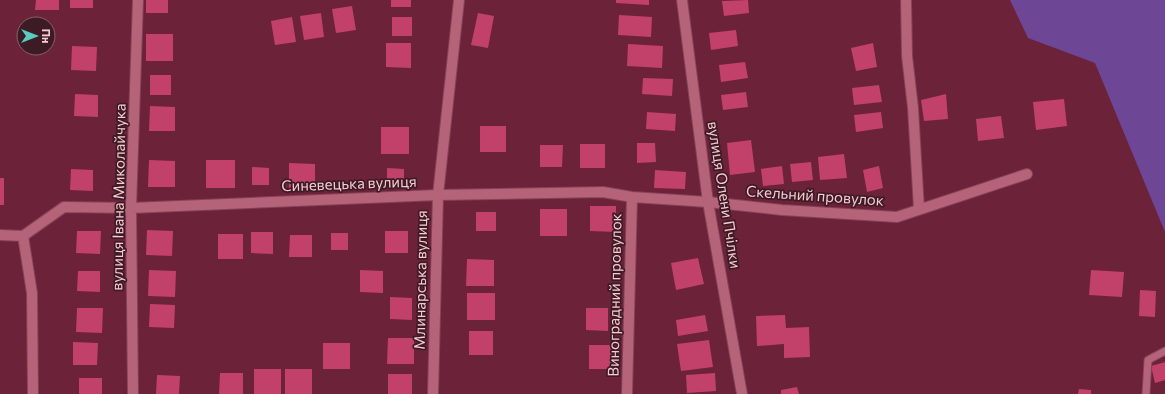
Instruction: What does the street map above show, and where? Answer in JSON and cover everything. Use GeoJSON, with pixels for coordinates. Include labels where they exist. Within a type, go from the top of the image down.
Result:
{"type":"FeatureCollection","features":[{"type":"Feature","properties":{"kind":"street","name":"вулиця Івана Миколайчука"},"geometry":{"type":"LineString","coordinates":[[133,394],[131,208],[138,0]]}},
{"type":"Feature","properties":{"kind":"street","name":"Млинарська вулиця"},"geometry":{"type":"LineString","coordinates":[[433,394],[438,195],[459,0]]}},
{"type":"Feature","properties":{"kind":"street","name":"вулиця Олени Пчілки"},"geometry":{"type":"LineString","coordinates":[[682,0],[708,202],[742,394]]}},
{"type":"Feature","properties":{"kind":"street"},"geometry":{"type":"LineString","coordinates":[[906,0],[907,56],[913,108],[920,209]]}},
{"type":"Feature","properties":{"kind":"street","name":"Скельний провулок"},"geometry":{"type":"LineString","coordinates":[[708,202],[782,210],[897,216],[1027,174]]}},
{"type":"Feature","properties":{"kind":"street","name":"Синевецька вулиця"},"geometry":{"type":"LineString","coordinates":[[23,236],[64,207],[131,208],[438,195],[603,192],[632,197],[708,202]]}},
{"type":"Feature","properties":{"kind":"street","name":"Виноградний провулок"},"geometry":{"type":"LineString","coordinates":[[627,394],[632,197]]}},
{"type":"Feature","properties":{"kind":"street"},"geometry":{"type":"LineString","coordinates":[[0,235],[23,236],[32,294],[32,394]]}},
{"type":"Feature","properties":{"kind":"lane"},"geometry":{"type":"LineString","coordinates":[[1146,394],[1148,360],[1165,351]]}},
{"type":"Feature","properties":{"kind":"shaded area"},"geometry":{"type":"Polygon","coordinates":[[[1010,0],[1165,0],[1165,232],[1095,63],[1028,38],[1010,0]]]}},
{"type":"Feature","properties":{"kind":"building"},"geometry":{"type":"Polygon","coordinates":[[[36,0],[59,0],[59,10],[35,10],[36,0]]]}},
{"type":"Feature","properties":{"kind":"building"},"geometry":{"type":"Polygon","coordinates":[[[70,0],[93,0],[93,8],[70,8],[70,0]]]}},
{"type":"Feature","properties":{"kind":"building"},"geometry":{"type":"Polygon","coordinates":[[[146,0],[168,0],[168,13],[146,13],[146,0]]]}},
{"type":"Feature","properties":{"kind":"building"},"geometry":{"type":"Polygon","coordinates":[[[391,0],[411,0],[411,7],[391,7],[391,0]]]}},
{"type":"Feature","properties":{"kind":"building"},"geometry":{"type":"Polygon","coordinates":[[[616,0],[649,0],[649,5],[616,3],[616,0]]]}},
{"type":"Feature","properties":{"kind":"building"},"geometry":{"type":"Polygon","coordinates":[[[748,0],[749,13],[724,16],[722,1],[748,0]]]}},
{"type":"Feature","properties":{"kind":"building"},"geometry":{"type":"Polygon","coordinates":[[[352,6],[356,30],[336,33],[332,9],[352,6]]]}},
{"type":"Feature","properties":{"kind":"building"},"geometry":{"type":"Polygon","coordinates":[[[321,13],[324,37],[304,40],[300,16],[321,13]]]}},
{"type":"Feature","properties":{"kind":"building"},"geometry":{"type":"Polygon","coordinates":[[[478,13],[494,16],[488,48],[471,45],[478,13]]]}},
{"type":"Feature","properties":{"kind":"building"},"geometry":{"type":"Polygon","coordinates":[[[619,15],[652,17],[651,37],[618,35],[619,15]]]}},
{"type":"Feature","properties":{"kind":"building"},"geometry":{"type":"Polygon","coordinates":[[[292,17],[296,42],[275,45],[271,21],[292,17]]]}},
{"type":"Feature","properties":{"kind":"building"},"geometry":{"type":"Polygon","coordinates":[[[392,17],[412,17],[412,36],[392,36],[392,17]]]}},
{"type":"Feature","properties":{"kind":"building"},"geometry":{"type":"Polygon","coordinates":[[[736,30],[738,46],[711,50],[709,33],[736,30]]]}},
{"type":"Feature","properties":{"kind":"building"},"geometry":{"type":"Polygon","coordinates":[[[146,34],[173,34],[173,61],[146,61],[146,34]]]}},
{"type":"Feature","properties":{"kind":"building"},"geometry":{"type":"Polygon","coordinates":[[[386,43],[411,43],[411,68],[386,67],[386,43]]]}},
{"type":"Feature","properties":{"kind":"building"},"geometry":{"type":"Polygon","coordinates":[[[873,43],[877,67],[856,71],[851,48],[873,43]]]}},
{"type":"Feature","properties":{"kind":"building"},"geometry":{"type":"Polygon","coordinates":[[[628,44],[663,46],[662,68],[627,66],[628,44]]]}},
{"type":"Feature","properties":{"kind":"building"},"geometry":{"type":"Polygon","coordinates":[[[72,46],[97,47],[96,71],[71,70],[72,46]]]}},
{"type":"Feature","properties":{"kind":"building"},"geometry":{"type":"Polygon","coordinates":[[[745,62],[748,78],[721,82],[719,65],[745,62]]]}},
{"type":"Feature","properties":{"kind":"building"},"geometry":{"type":"Polygon","coordinates":[[[150,75],[171,75],[171,95],[150,95],[150,75]]]}},
{"type":"Feature","properties":{"kind":"building"},"geometry":{"type":"Polygon","coordinates":[[[643,78],[673,79],[672,96],[642,94],[643,78]]]}},
{"type":"Feature","properties":{"kind":"building"},"geometry":{"type":"Polygon","coordinates":[[[879,85],[882,102],[854,105],[852,88],[879,85]]]}},
{"type":"Feature","properties":{"kind":"building"},"geometry":{"type":"Polygon","coordinates":[[[746,92],[748,107],[723,110],[721,95],[746,92]]]}},
{"type":"Feature","properties":{"kind":"building"},"geometry":{"type":"Polygon","coordinates":[[[75,94],[98,95],[98,117],[74,116],[75,94]]]}},
{"type":"Feature","properties":{"kind":"building"},"geometry":{"type":"Polygon","coordinates":[[[946,94],[948,119],[924,121],[921,100],[946,94]]]}},
{"type":"Feature","properties":{"kind":"building"},"geometry":{"type":"Polygon","coordinates":[[[1064,99],[1067,126],[1036,130],[1033,102],[1064,99]]]}},
{"type":"Feature","properties":{"kind":"building"},"geometry":{"type":"Polygon","coordinates":[[[150,106],[175,107],[175,131],[149,131],[150,106]]]}},
{"type":"Feature","properties":{"kind":"building"},"geometry":{"type":"Polygon","coordinates":[[[647,112],[676,114],[675,131],[646,129],[647,112]]]}},
{"type":"Feature","properties":{"kind":"building"},"geometry":{"type":"Polygon","coordinates":[[[881,112],[883,128],[856,132],[854,115],[881,112]]]}},
{"type":"Feature","properties":{"kind":"building"},"geometry":{"type":"Polygon","coordinates":[[[1001,116],[1004,138],[978,141],[976,119],[1001,116]]]}},
{"type":"Feature","properties":{"kind":"building"},"geometry":{"type":"Polygon","coordinates":[[[480,126],[506,126],[506,152],[480,152],[480,126]]]}},
{"type":"Feature","properties":{"kind":"building"},"geometry":{"type":"Polygon","coordinates":[[[381,127],[409,127],[409,154],[381,154],[381,127]]]}},
{"type":"Feature","properties":{"kind":"building"},"geometry":{"type":"Polygon","coordinates":[[[751,140],[755,172],[730,175],[727,143],[751,140]]]}},
{"type":"Feature","properties":{"kind":"building"},"geometry":{"type":"Polygon","coordinates":[[[637,143],[655,143],[656,162],[637,163],[637,143]]]}},
{"type":"Feature","properties":{"kind":"building"},"geometry":{"type":"Polygon","coordinates":[[[580,144],[605,144],[605,168],[580,168],[580,144]]]}},
{"type":"Feature","properties":{"kind":"building"},"geometry":{"type":"Polygon","coordinates":[[[540,145],[563,145],[562,167],[540,167],[540,145]]]}},
{"type":"Feature","properties":{"kind":"building"},"geometry":{"type":"Polygon","coordinates":[[[844,154],[847,178],[820,180],[818,157],[844,154]]]}},
{"type":"Feature","properties":{"kind":"building"},"geometry":{"type":"Polygon","coordinates":[[[149,160],[175,161],[175,187],[148,187],[149,160]]]}},
{"type":"Feature","properties":{"kind":"building"},"geometry":{"type":"Polygon","coordinates":[[[206,160],[235,160],[235,188],[206,188],[206,160]]]}},
{"type":"Feature","properties":{"kind":"building"},"geometry":{"type":"Polygon","coordinates":[[[811,162],[813,180],[792,182],[790,164],[811,162]]]}},
{"type":"Feature","properties":{"kind":"building"},"geometry":{"type":"Polygon","coordinates":[[[289,163],[315,164],[315,189],[289,189],[289,163]]]}},
{"type":"Feature","properties":{"kind":"building"},"geometry":{"type":"Polygon","coordinates":[[[782,166],[784,184],[763,186],[761,169],[782,166]]]}},
{"type":"Feature","properties":{"kind":"building"},"geometry":{"type":"Polygon","coordinates":[[[879,166],[883,188],[867,192],[863,170],[879,166]]]}},
{"type":"Feature","properties":{"kind":"building"},"geometry":{"type":"Polygon","coordinates":[[[252,167],[269,168],[269,185],[252,185],[252,167]]]}},
{"type":"Feature","properties":{"kind":"building"},"geometry":{"type":"Polygon","coordinates":[[[387,168],[404,169],[404,185],[387,185],[387,168]]]}},
{"type":"Feature","properties":{"kind":"building"},"geometry":{"type":"Polygon","coordinates":[[[71,169],[93,170],[93,191],[70,190],[71,169]]]}},
{"type":"Feature","properties":{"kind":"building"},"geometry":{"type":"Polygon","coordinates":[[[655,170],[686,172],[685,189],[654,188],[655,170]]]}},
{"type":"Feature","properties":{"kind":"building"},"geometry":{"type":"Polygon","coordinates":[[[0,178],[4,178],[4,205],[0,205],[0,178]]]}},
{"type":"Feature","properties":{"kind":"building"},"geometry":{"type":"Polygon","coordinates":[[[590,206],[616,206],[616,232],[590,231],[590,206]]]}},
{"type":"Feature","properties":{"kind":"building"},"geometry":{"type":"Polygon","coordinates":[[[540,209],[567,209],[567,236],[540,236],[540,209]]]}},
{"type":"Feature","properties":{"kind":"building"},"geometry":{"type":"Polygon","coordinates":[[[476,212],[496,212],[496,231],[476,231],[476,212]]]}},
{"type":"Feature","properties":{"kind":"building"},"geometry":{"type":"Polygon","coordinates":[[[147,230],[173,231],[172,256],[146,255],[147,230]]]}},
{"type":"Feature","properties":{"kind":"building"},"geometry":{"type":"Polygon","coordinates":[[[77,231],[101,231],[100,254],[76,253],[77,231]]]}},
{"type":"Feature","properties":{"kind":"building"},"geometry":{"type":"Polygon","coordinates":[[[385,231],[408,231],[408,253],[385,253],[385,231]]]}},
{"type":"Feature","properties":{"kind":"building"},"geometry":{"type":"Polygon","coordinates":[[[251,232],[273,232],[273,254],[251,253],[251,232]]]}},
{"type":"Feature","properties":{"kind":"building"},"geometry":{"type":"Polygon","coordinates":[[[331,233],[348,233],[348,250],[331,250],[331,233]]]}},
{"type":"Feature","properties":{"kind":"building"},"geometry":{"type":"Polygon","coordinates":[[[218,234],[243,234],[243,259],[218,259],[218,234]]]}},
{"type":"Feature","properties":{"kind":"building"},"geometry":{"type":"Polygon","coordinates":[[[290,235],[312,235],[312,257],[289,257],[290,235]]]}},
{"type":"Feature","properties":{"kind":"building"},"geometry":{"type":"Polygon","coordinates":[[[698,258],[704,284],[676,290],[671,263],[698,258]]]}},
{"type":"Feature","properties":{"kind":"building"},"geometry":{"type":"Polygon","coordinates":[[[467,259],[494,260],[494,286],[466,286],[467,259]]]}},
{"type":"Feature","properties":{"kind":"building"},"geometry":{"type":"Polygon","coordinates":[[[149,270],[176,271],[175,297],[148,296],[149,270]]]}},
{"type":"Feature","properties":{"kind":"building"},"geometry":{"type":"Polygon","coordinates":[[[360,270],[383,271],[383,293],[360,292],[360,270]]]}},
{"type":"Feature","properties":{"kind":"building"},"geometry":{"type":"Polygon","coordinates":[[[1091,270],[1124,272],[1122,297],[1089,295],[1091,270]]]}},
{"type":"Feature","properties":{"kind":"building"},"geometry":{"type":"Polygon","coordinates":[[[78,271],[100,271],[100,292],[77,291],[78,271]]]}},
{"type":"Feature","properties":{"kind":"building"},"geometry":{"type":"Polygon","coordinates":[[[1140,290],[1156,291],[1155,317],[1139,316],[1140,290]]]}},
{"type":"Feature","properties":{"kind":"building"},"geometry":{"type":"Polygon","coordinates":[[[467,293],[495,293],[495,320],[467,320],[467,293]]]}},
{"type":"Feature","properties":{"kind":"building"},"geometry":{"type":"Polygon","coordinates":[[[390,297],[412,298],[412,320],[390,319],[390,297]]]}},
{"type":"Feature","properties":{"kind":"building"},"geometry":{"type":"Polygon","coordinates":[[[150,304],[175,305],[174,328],[149,327],[150,304]]]}},
{"type":"Feature","properties":{"kind":"building"},"geometry":{"type":"Polygon","coordinates":[[[77,308],[103,308],[102,333],[76,332],[77,308]]]}},
{"type":"Feature","properties":{"kind":"building"},"geometry":{"type":"Polygon","coordinates":[[[586,308],[608,308],[608,331],[586,330],[586,308]]]}},
{"type":"Feature","properties":{"kind":"building"},"geometry":{"type":"Polygon","coordinates":[[[705,315],[708,331],[678,336],[676,320],[705,315]]]}},
{"type":"Feature","properties":{"kind":"building"},"geometry":{"type":"Polygon","coordinates":[[[785,315],[786,328],[809,327],[810,357],[784,358],[784,344],[757,346],[756,316],[785,315]]]}},
{"type":"Feature","properties":{"kind":"building"},"geometry":{"type":"Polygon","coordinates":[[[469,331],[493,331],[493,355],[469,355],[469,331]]]}},
{"type":"Feature","properties":{"kind":"building"},"geometry":{"type":"Polygon","coordinates":[[[388,338],[414,338],[414,364],[387,364],[388,338]]]}},
{"type":"Feature","properties":{"kind":"building"},"geometry":{"type":"Polygon","coordinates":[[[709,340],[713,367],[681,371],[677,344],[709,340]]]}},
{"type":"Feature","properties":{"kind":"building"},"geometry":{"type":"Polygon","coordinates":[[[73,342],[98,343],[97,365],[73,365],[73,342]]]}},
{"type":"Feature","properties":{"kind":"building"},"geometry":{"type":"Polygon","coordinates":[[[323,343],[350,343],[350,369],[323,369],[323,343]]]}},
{"type":"Feature","properties":{"kind":"building"},"geometry":{"type":"Polygon","coordinates":[[[589,345],[614,345],[614,369],[589,369],[589,345]]]}},
{"type":"Feature","properties":{"kind":"building"},"geometry":{"type":"Polygon","coordinates":[[[1165,362],[1165,380],[1155,383],[1151,366],[1165,362]]]}},
{"type":"Feature","properties":{"kind":"building"},"geometry":{"type":"Polygon","coordinates":[[[254,369],[281,369],[281,394],[254,394],[254,369]]]}},
{"type":"Feature","properties":{"kind":"building"},"geometry":{"type":"Polygon","coordinates":[[[285,369],[312,369],[312,394],[285,394],[285,369]]]}},
{"type":"Feature","properties":{"kind":"building"},"geometry":{"type":"Polygon","coordinates":[[[220,373],[243,373],[243,394],[219,394],[220,373]]]}},
{"type":"Feature","properties":{"kind":"building"},"geometry":{"type":"Polygon","coordinates":[[[715,373],[716,391],[687,393],[686,375],[715,373]]]}},
{"type":"Feature","properties":{"kind":"building"},"geometry":{"type":"Polygon","coordinates":[[[388,374],[412,374],[412,394],[388,394],[388,374]]]}},
{"type":"Feature","properties":{"kind":"building"},"geometry":{"type":"Polygon","coordinates":[[[157,375],[180,376],[179,394],[156,394],[157,375]]]}},
{"type":"Feature","properties":{"kind":"building"},"geometry":{"type":"Polygon","coordinates":[[[79,378],[102,378],[102,394],[79,394],[79,378]]]}},
{"type":"Feature","properties":{"kind":"building"},"geometry":{"type":"Polygon","coordinates":[[[797,387],[799,394],[781,394],[781,390],[797,387]]]}},
{"type":"Feature","properties":{"kind":"building"},"geometry":{"type":"Polygon","coordinates":[[[1079,389],[1091,390],[1091,394],[1078,394],[1079,389]]]}}]}
